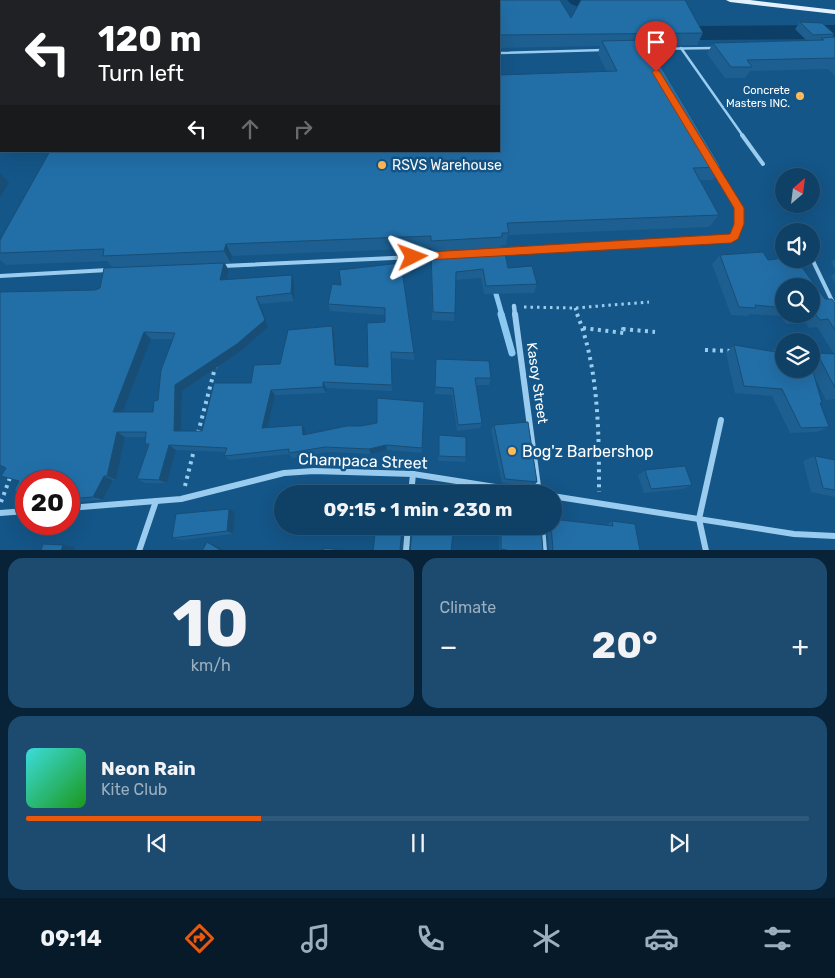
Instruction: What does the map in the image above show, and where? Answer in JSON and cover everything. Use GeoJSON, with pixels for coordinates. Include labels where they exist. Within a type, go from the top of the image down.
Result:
{"type":"FeatureCollection","features":[{"type":"Feature","properties":{"kind":"main road"},"geometry":{"type":"LineString","coordinates":[[730,0],[835,12]]}},
{"type":"Feature","properties":{"kind":"street","name":"Kasoy Street"},"geometry":{"type":"LineString","coordinates":[[514,306],[538,485]]}},
{"type":"Feature","properties":{"kind":"street"},"geometry":{"type":"LineString","coordinates":[[706,550],[699,519],[707,474],[722,420]]}},
{"type":"Feature","properties":{"kind":"street","name":"Champaca Street"},"geometry":{"type":"LineString","coordinates":[[80,507],[181,499],[284,473],[314,471],[413,474],[482,485]]}},
{"type":"Feature","properties":{"kind":"street"},"geometry":{"type":"LineString","coordinates":[[412,485],[413,474]]}},
{"type":"Feature","properties":{"kind":"street"},"geometry":{"type":"LineString","coordinates":[[562,497],[794,534],[835,536]]}},
{"type":"Feature","properties":{"kind":"street"},"geometry":{"type":"LineString","coordinates":[[139,550],[156,501]]}},
{"type":"Feature","properties":{"kind":"street"},"geometry":{"type":"LineString","coordinates":[[0,513],[15,512]]}},
{"type":"Feature","properties":{"kind":"street"},"geometry":{"type":"LineString","coordinates":[[406,550],[407,535]]}},
{"type":"Feature","properties":{"kind":"street"},"geometry":{"type":"LineString","coordinates":[[543,535],[544,550]]}},
{"type":"Feature","properties":{"kind":"lane"},"geometry":{"type":"LineString","coordinates":[[681,48],[762,164]]}},
{"type":"Feature","properties":{"kind":"lane"},"geometry":{"type":"LineString","coordinates":[[648,57],[644,49],[720,48]]}},
{"type":"Feature","properties":{"kind":"lane"},"geometry":{"type":"LineString","coordinates":[[500,53],[606,50]]}},
{"type":"Feature","properties":{"kind":"lane"},"geometry":{"type":"LineString","coordinates":[[494,253],[731,239],[738,227],[739,208],[710,161]]}},
{"type":"Feature","properties":{"kind":"lane"},"geometry":{"type":"LineString","coordinates":[[217,266],[437,256]]}},
{"type":"Feature","properties":{"kind":"lane"},"geometry":{"type":"LineString","coordinates":[[816,268],[835,307]]}},
{"type":"Feature","properties":{"kind":"lane"},"geometry":{"type":"LineString","coordinates":[[0,276],[109,270]]}},
{"type":"Feature","properties":{"kind":"path"},"geometry":{"type":"LineString","coordinates":[[514,306],[575,308],[648,302]]}},
{"type":"Feature","properties":{"kind":"path"},"geometry":{"type":"LineString","coordinates":[[575,308],[583,328],[599,416],[599,502]]}},
{"type":"Feature","properties":{"kind":"path"},"geometry":{"type":"LineString","coordinates":[[583,328],[624,333],[622,329],[655,332]]}},
{"type":"Feature","properties":{"kind":"path"},"geometry":{"type":"LineString","coordinates":[[705,350],[735,352]]}},
{"type":"Feature","properties":{"kind":"path"},"geometry":{"type":"LineString","coordinates":[[181,499],[219,356]]}},
{"type":"Feature","properties":{"kind":"path"},"geometry":{"type":"LineString","coordinates":[[0,506],[13,470]]}},
{"type":"Feature","properties":{"kind":"building"},"geometry":{"type":"Polygon","coordinates":[[[500,0],[560,0],[571,18],[581,0],[685,0],[703,33],[500,35],[500,0]]]}},
{"type":"Feature","properties":{"kind":"building"},"geometry":{"type":"Polygon","coordinates":[[[800,22],[822,23],[834,34],[813,35],[800,22]]]}},
{"type":"Feature","properties":{"kind":"building"},"geometry":{"type":"Polygon","coordinates":[[[835,37],[835,58],[747,60],[752,67],[731,67],[713,43],[824,40],[821,38],[835,37]]]}},
{"type":"Feature","properties":{"kind":"building","name":"RSVS Warehouse"},"geometry":{"type":"Polygon","coordinates":[[[645,40],[721,167],[693,168],[719,215],[507,223],[509,233],[502,233],[502,237],[431,241],[431,236],[226,244],[224,251],[103,256],[104,249],[0,253],[0,240],[49,152],[500,152],[500,75],[617,71],[602,41],[645,40]]]}},
{"type":"Feature","properties":{"kind":"building"},"geometry":{"type":"Polygon","coordinates":[[[504,248],[508,268],[532,266],[537,284],[486,286],[483,269],[456,272],[455,313],[433,312],[431,252],[504,248]]]}},
{"type":"Feature","properties":{"kind":"building"},"geometry":{"type":"Polygon","coordinates":[[[763,252],[768,260],[775,259],[775,268],[803,268],[810,278],[775,278],[775,307],[755,305],[756,308],[739,307],[720,255],[763,252]]]}},
{"type":"Feature","properties":{"kind":"building"},"geometry":{"type":"Polygon","coordinates":[[[224,263],[220,280],[292,275],[291,293],[256,297],[265,320],[237,344],[175,385],[174,431],[202,431],[214,383],[251,383],[254,365],[280,364],[288,330],[332,326],[335,365],[368,367],[367,323],[385,322],[385,308],[328,304],[332,284],[341,285],[339,270],[401,263],[414,353],[391,352],[392,385],[323,382],[323,387],[271,390],[262,428],[302,425],[303,435],[347,426],[361,426],[377,423],[377,398],[424,402],[422,448],[386,445],[369,449],[325,447],[289,453],[289,449],[224,456],[227,448],[169,445],[159,480],[137,479],[149,444],[145,444],[146,432],[117,432],[107,476],[104,476],[93,497],[80,498],[80,470],[15,470],[15,480],[1,476],[6,468],[0,465],[0,292],[95,290],[100,288],[104,268],[224,263]],[[144,332],[113,412],[153,412],[154,401],[158,400],[161,370],[175,333],[144,332]]]}},
{"type":"Feature","properties":{"kind":"building"},"geometry":{"type":"Polygon","coordinates":[[[820,292],[825,299],[832,299],[835,303],[835,330],[828,319],[820,320],[820,292]]]}},
{"type":"Feature","properties":{"kind":"building"},"geometry":{"type":"Polygon","coordinates":[[[734,345],[775,352],[775,378],[815,378],[822,403],[820,403],[829,427],[801,428],[782,389],[744,386],[734,345]]]}},
{"type":"Feature","properties":{"kind":"building"},"geometry":{"type":"Polygon","coordinates":[[[820,353],[835,354],[835,388],[820,359],[820,353]]]}},
{"type":"Feature","properties":{"kind":"building"},"geometry":{"type":"Polygon","coordinates":[[[436,359],[489,361],[491,378],[475,378],[482,423],[458,425],[453,388],[435,387],[436,359]]]}},
{"type":"Feature","properties":{"kind":"building","name":"Bog'z Barbershop"},"geometry":{"type":"Polygon","coordinates":[[[528,422],[537,482],[505,479],[494,425],[528,422]]]}},
{"type":"Feature","properties":{"kind":"building"},"geometry":{"type":"Polygon","coordinates":[[[439,435],[466,437],[466,457],[439,456],[439,435]]]}},
{"type":"Feature","properties":{"kind":"building"},"geometry":{"type":"Polygon","coordinates":[[[815,456],[835,460],[835,490],[823,488],[815,456]]]}},
{"type":"Feature","properties":{"kind":"building"},"geometry":{"type":"Polygon","coordinates":[[[685,466],[692,485],[651,489],[645,470],[685,466]]]}},
{"type":"Feature","properties":{"kind":"building"},"geometry":{"type":"Polygon","coordinates":[[[229,509],[227,531],[172,538],[176,514],[229,509]]]}},
{"type":"Feature","properties":{"kind":"building"},"geometry":{"type":"Polygon","coordinates":[[[562,520],[613,526],[612,521],[635,524],[640,550],[552,550],[552,535],[562,535],[562,520]]]}},
{"type":"Feature","properties":{"kind":"building"},"geometry":{"type":"Polygon","coordinates":[[[375,535],[402,535],[400,550],[373,550],[375,535]]]}},
{"type":"Feature","properties":{"kind":"building"},"geometry":{"type":"Polygon","coordinates":[[[412,535],[453,535],[451,550],[410,550],[412,535]]]}},
{"type":"Feature","properties":{"kind":"building"},"geometry":{"type":"Polygon","coordinates":[[[501,535],[542,535],[543,550],[501,549],[501,535]]]}},
{"type":"Feature","properties":{"kind":"building"},"geometry":{"type":"Polygon","coordinates":[[[207,542],[220,550],[203,550],[207,542]]]}},
{"type":"Feature","properties":{"kind":"building"},"geometry":{"type":"Polygon","coordinates":[[[43,544],[63,545],[61,550],[41,550],[43,544]]]}},
{"type":"Feature","properties":{"kind":"building"},"geometry":{"type":"Polygon","coordinates":[[[324,548],[341,550],[324,550],[324,548]]]}},
{"type":"Feature","properties":{"kind":"waterway"},"geometry":{"type":"LineString","coordinates":[[578,0],[597,5],[642,23],[697,33],[835,32]]}},
{"type":"Feature","properties":{"kind":"waterway"},"geometry":{"type":"LineString","coordinates":[[494,287],[502,315]]}},
{"type":"Feature","properties":{"kind":"waterway"},"geometry":{"type":"LineString","coordinates":[[501,314],[512,353]]}},
{"type":"Feature","properties":{"kind":"place","name":"Concrete Masters INC."},"geometry":{"type":"Point","coordinates":[800,96]}},
{"type":"Feature","properties":{"kind":"place","name":"RSVS Warehouse"},"geometry":{"type":"Point","coordinates":[382,165]}},
{"type":"Feature","properties":{"kind":"place","name":"Bog'z Barbershop"},"geometry":{"type":"Point","coordinates":[512,451]}},
{"type":"Feature","properties":{"kind":"route"},"geometry":{"type":"LineString","coordinates":[[413,257],[731,239],[736,234],[739,224],[739,208],[656,72]]}}]}
